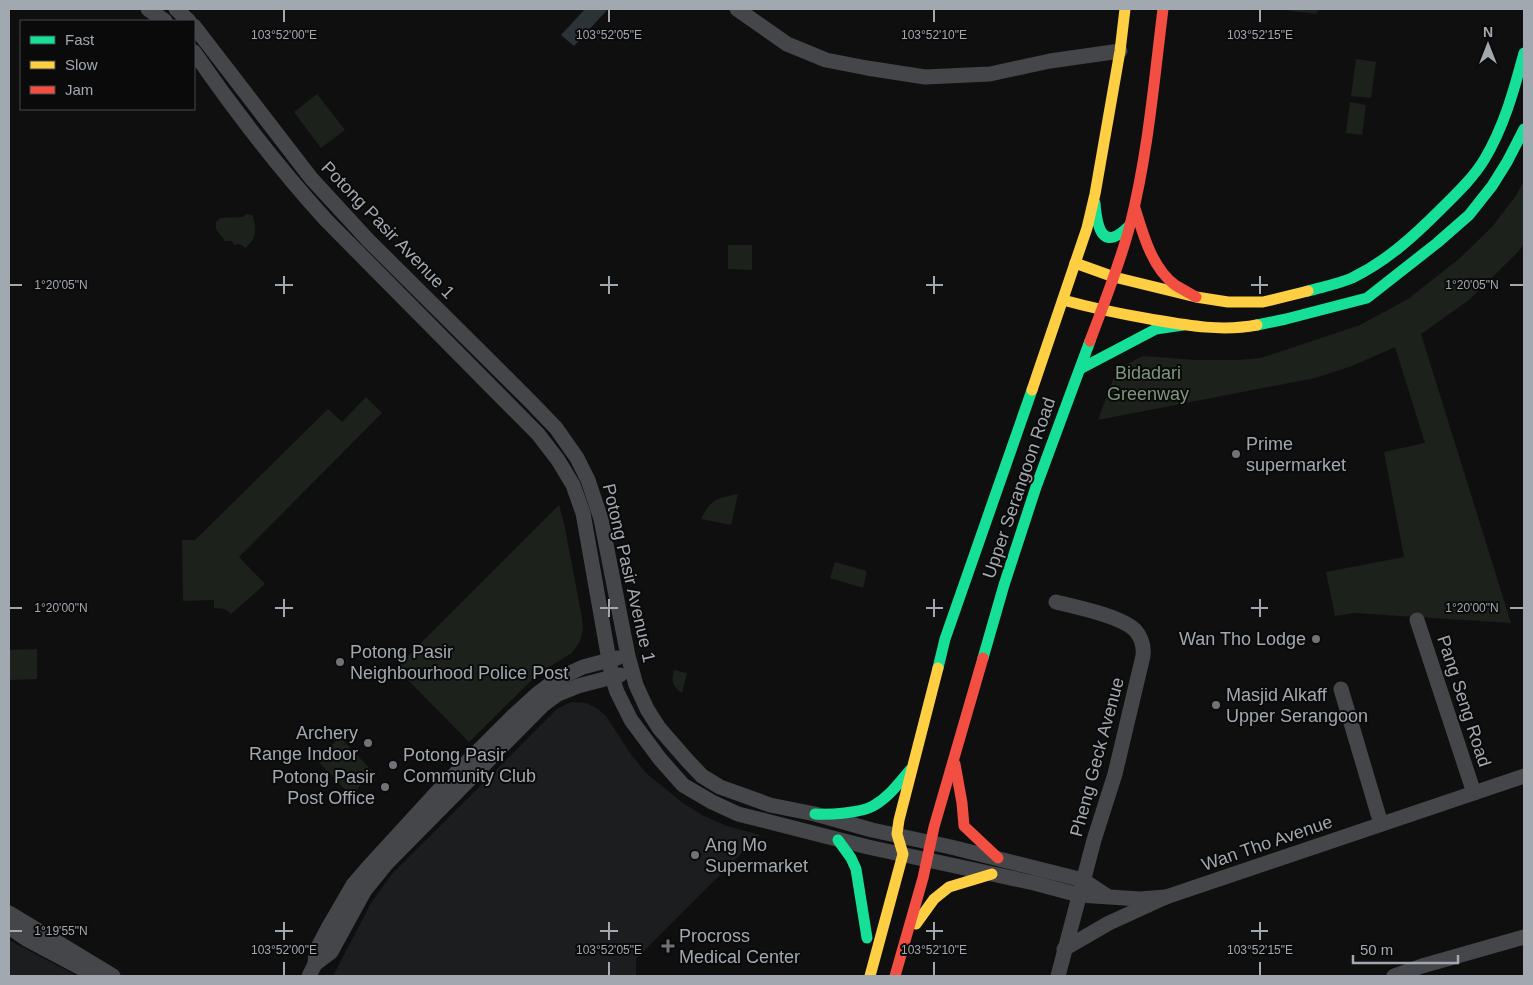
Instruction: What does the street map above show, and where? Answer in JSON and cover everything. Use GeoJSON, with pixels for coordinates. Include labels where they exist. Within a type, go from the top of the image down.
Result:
{"type":"FeatureCollection","features":[{"type":"Feature","properties":{"kind":"main road","name":"Upper Serangoon Road"},"geometry":{"type":"LineString","coordinates":[[893,855],[899,820],[946,640],[1087,228],[1095,194],[1120,51],[1125,9]]}},
{"type":"Feature","properties":{"kind":"main road","name":"Upper Serangoon Road"},"geometry":{"type":"LineString","coordinates":[[895,976],[923,878],[930,842],[1004,584],[1036,487],[1114,277],[1130,225],[1144,154],[1163,9]]}},
{"type":"Feature","properties":{"kind":"main road"},"geometry":{"type":"LineString","coordinates":[[1075,264],[1114,277],[1196,297],[1228,302],[1263,302],[1351,278],[1381,262],[1411,239],[1463,187],[1483,161],[1496,137],[1512,97],[1524,53]]}},
{"type":"Feature","properties":{"kind":"main road"},"geometry":{"type":"LineString","coordinates":[[1063,300],[1101,310],[1183,325],[1212,328],[1246,327],[1286,319],[1367,298],[1437,244],[1469,215],[1492,186],[1524,129]]}},
{"type":"Feature","properties":{"kind":"main road"},"geometry":{"type":"LineString","coordinates":[[1095,194],[1096,225],[1101,232],[1108,237],[1116,237],[1130,225]]}},
{"type":"Feature","properties":{"kind":"main road"},"geometry":{"type":"LineString","coordinates":[[1134,203],[1147,246],[1161,269],[1174,284],[1196,297]]}},
{"type":"Feature","properties":{"kind":"main road"},"geometry":{"type":"LineString","coordinates":[[1080,369],[1156,329],[1183,325]]}},
{"type":"Feature","properties":{"kind":"main road"},"geometry":{"type":"LineString","coordinates":[[954,760],[964,826],[998,858]]}},
{"type":"Feature","properties":{"kind":"main road"},"geometry":{"type":"LineString","coordinates":[[816,814],[834,815],[872,807],[893,791],[913,767]]}},
{"type":"Feature","properties":{"kind":"main road"},"geometry":{"type":"LineString","coordinates":[[838,840],[851,858],[856,869],[866,943],[874,912]]}},
{"type":"Feature","properties":{"kind":"main road"},"geometry":{"type":"LineString","coordinates":[[870,976],[893,855]]}},
{"type":"Feature","properties":{"kind":"main road"},"geometry":{"type":"LineString","coordinates":[[903,944],[923,912],[934,899],[949,887],[992,874]]}},
{"type":"Feature","properties":{"kind":"street"},"geometry":{"type":"LineString","coordinates":[[148,9],[163,20]]}},
{"type":"Feature","properties":{"kind":"street"},"geometry":{"type":"LineString","coordinates":[[176,9],[188,20]]}},
{"type":"Feature","properties":{"kind":"street"},"geometry":{"type":"LineString","coordinates":[[736,9],[787,44],[826,60],[925,77],[990,74],[1050,61],[1120,51]]}},
{"type":"Feature","properties":{"kind":"street","name":"Potong Pasir Avenue 1"},"geometry":{"type":"LineString","coordinates":[[195,27],[311,178],[368,240],[556,428],[577,458],[588,480],[601,519],[628,656],[636,685],[647,709],[659,728],[686,759],[702,776],[720,787],[770,805],[816,814],[872,830],[930,842]]}},
{"type":"Feature","properties":{"kind":"street","name":"Potong Pasir Avenue 1"},"geometry":{"type":"LineString","coordinates":[[195,53],[297,188],[538,434],[558,460],[573,485],[582,513],[612,677],[617,692],[631,720],[660,760],[683,785],[712,802],[738,814],[893,855],[926,860]]}},
{"type":"Feature","properties":{"kind":"street","name":"Pheng Geck Avenue"},"geometry":{"type":"LineString","coordinates":[[1056,602],[1085,609],[1122,622],[1135,630],[1142,640],[1144,648],[1132,707],[1115,774],[1094,840],[1058,976]]}},
{"type":"Feature","properties":{"kind":"street","name":"Pang Seng Road"},"geometry":{"type":"LineString","coordinates":[[1417,620],[1474,792]]}},
{"type":"Feature","properties":{"kind":"street"},"geometry":{"type":"LineString","coordinates":[[312,970],[316,951],[353,885],[438,791],[486,743],[536,695],[557,679],[572,671],[628,656]]}},
{"type":"Feature","properties":{"kind":"street"},"geometry":{"type":"LineString","coordinates":[[312,970],[330,952],[365,890],[386,863],[543,705],[558,694],[578,686],[632,672]]}},
{"type":"Feature","properties":{"kind":"street"},"geometry":{"type":"LineString","coordinates":[[1340,689],[1381,824]]}},
{"type":"Feature","properties":{"kind":"street","name":"Wan Tho Avenue"},"geometry":{"type":"LineString","coordinates":[[1064,949],[1122,916],[1166,897],[1524,776]]}},
{"type":"Feature","properties":{"kind":"street","name":"Wan Tho Avenue"},"geometry":{"type":"LineString","coordinates":[[930,842],[998,858],[1108,897],[1140,899],[1166,897]]}},
{"type":"Feature","properties":{"kind":"street","name":"Wan Tho Avenue"},"geometry":{"type":"LineString","coordinates":[[926,860],[1034,883],[1081,888]]}},
{"type":"Feature","properties":{"kind":"street"},"geometry":{"type":"LineString","coordinates":[[9,913],[113,976]]}},
{"type":"Feature","properties":{"kind":"street"},"geometry":{"type":"LineString","coordinates":[[9,927],[28,940],[96,976]]}},
{"type":"Feature","properties":{"kind":"street"},"geometry":{"type":"LineString","coordinates":[[1394,976],[1422,966],[1524,937]]}},
{"type":"Feature","properties":{"kind":"shaded area"},"geometry":{"type":"Polygon","coordinates":[[[585,9],[608,9],[574,46],[561,35],[585,9]]]}},
{"type":"Feature","properties":{"kind":"shaded area"},"geometry":{"type":"Polygon","coordinates":[[[572,702],[586,703],[598,709],[606,716],[630,753],[646,773],[683,803],[702,815],[727,826],[760,835],[636,959],[636,976],[333,976],[371,903],[391,875],[558,708],[572,702]]]}},
{"type":"Feature","properties":{"kind":"shaded area"},"geometry":{"type":"Polygon","coordinates":[[[9,940],[66,970],[77,976],[9,976],[9,940]]]}},
{"type":"Feature","properties":{"kind":"green space"},"geometry":{"type":"Polygon","coordinates":[[[1277,9],[1318,9],[1317,14],[1277,9]]]}},
{"type":"Feature","properties":{"kind":"green space"},"geometry":{"type":"Polygon","coordinates":[[[1356,59],[1376,62],[1371,98],[1351,96],[1356,59]]]}},
{"type":"Feature","properties":{"kind":"green space"},"geometry":{"type":"Polygon","coordinates":[[[317,94],[345,130],[321,148],[294,112],[317,94]]]}},
{"type":"Feature","properties":{"kind":"green space"},"geometry":{"type":"Polygon","coordinates":[[[1350,102],[1366,105],[1362,135],[1346,133],[1350,102]]]}},
{"type":"Feature","properties":{"kind":"green space","name":"Bidadari Greenway"},"geometry":{"type":"Polygon","coordinates":[[[1524,181],[1524,244],[1469,300],[1421,334],[1511,623],[1353,613],[1335,616],[1326,572],[1404,557],[1384,452],[1425,443],[1395,347],[1352,366],[1315,378],[1098,420],[1113,379],[1125,365],[1143,356],[1197,360],[1261,358],[1360,325],[1408,299],[1460,258],[1492,227],[1515,197],[1524,181]]]}},
{"type":"Feature","properties":{"kind":"green space"},"geometry":{"type":"Polygon","coordinates":[[[246,214],[252,215],[254,223],[255,235],[252,241],[246,248],[239,244],[234,245],[232,241],[225,241],[216,229],[216,222],[220,218],[243,217],[246,214]]]}},
{"type":"Feature","properties":{"kind":"green space"},"geometry":{"type":"Polygon","coordinates":[[[728,245],[752,245],[752,270],[728,269],[728,245]]]}},
{"type":"Feature","properties":{"kind":"green space"},"geometry":{"type":"Polygon","coordinates":[[[366,397],[382,413],[239,557],[265,584],[231,614],[225,609],[214,608],[214,600],[183,601],[182,540],[195,540],[328,409],[342,422],[366,397]]]}},
{"type":"Feature","properties":{"kind":"green space"},"geometry":{"type":"Polygon","coordinates":[[[738,494],[731,525],[701,519],[715,500],[738,494]]]}},
{"type":"Feature","properties":{"kind":"green space"},"geometry":{"type":"Polygon","coordinates":[[[559,505],[582,618],[583,630],[580,641],[572,653],[539,673],[469,742],[396,668],[559,505]]]}},
{"type":"Feature","properties":{"kind":"green space"},"geometry":{"type":"Polygon","coordinates":[[[835,562],[867,571],[863,588],[830,578],[835,562]]]}},
{"type":"Feature","properties":{"kind":"green space"},"geometry":{"type":"Polygon","coordinates":[[[37,649],[37,679],[9,680],[9,650],[37,649]]]}},
{"type":"Feature","properties":{"kind":"green space"},"geometry":{"type":"Polygon","coordinates":[[[674,670],[687,673],[682,693],[673,683],[674,670]]]}},
{"type":"Feature","properties":{"kind":"green space"},"geometry":{"type":"Polygon","coordinates":[[[340,737],[374,773],[350,795],[317,760],[340,737]]]}},
{"type":"Feature","properties":{"kind":"traffic: fast"},"geometry":{"type":"LineString","coordinates":[[1308,291],[1347,280],[1377,264],[1410,238],[1465,185],[1484,160],[1497,135],[1524,53]]}},
{"type":"Feature","properties":{"kind":"traffic: fast"},"geometry":{"type":"LineString","coordinates":[[1257,325],[1367,298],[1437,243],[1469,215],[1492,186],[1524,129]]}},
{"type":"Feature","properties":{"kind":"traffic: fast"},"geometry":{"type":"LineString","coordinates":[[1095,203],[1100,229],[1103,234],[1113,237],[1130,225]]}},
{"type":"Feature","properties":{"kind":"traffic: fast"},"geometry":{"type":"LineString","coordinates":[[1080,369],[1156,329],[1183,325]]}},
{"type":"Feature","properties":{"kind":"traffic: fast"},"geometry":{"type":"LineString","coordinates":[[983,658],[1004,585],[1036,487],[1090,341]]}},
{"type":"Feature","properties":{"kind":"traffic: fast"},"geometry":{"type":"LineString","coordinates":[[938,668],[945,639],[1032,390]]}},
{"type":"Feature","properties":{"kind":"traffic: fast"},"geometry":{"type":"LineString","coordinates":[[815,814],[853,812],[873,806],[889,794],[910,770]]}},
{"type":"Feature","properties":{"kind":"traffic: fast"},"geometry":{"type":"LineString","coordinates":[[838,840],[851,858],[856,869],[867,938]]}},
{"type":"Feature","properties":{"kind":"traffic: slow"},"geometry":{"type":"LineString","coordinates":[[1032,390],[1087,228],[1095,194],[1120,51],[1125,9]]}},
{"type":"Feature","properties":{"kind":"traffic: slow"},"geometry":{"type":"LineString","coordinates":[[1075,263],[1114,277],[1196,297],[1228,302],[1263,302],[1308,291]]}},
{"type":"Feature","properties":{"kind":"traffic: slow"},"geometry":{"type":"LineString","coordinates":[[1063,300],[1117,313],[1190,325],[1217,328],[1257,325]]}},
{"type":"Feature","properties":{"kind":"traffic: slow"},"geometry":{"type":"LineString","coordinates":[[870,976],[903,854],[897,834],[899,820],[938,668]]}},
{"type":"Feature","properties":{"kind":"traffic: slow"},"geometry":{"type":"LineString","coordinates":[[916,924],[934,899],[949,887],[992,874]]}},
{"type":"Feature","properties":{"kind":"traffic: jam"},"geometry":{"type":"LineString","coordinates":[[1090,341],[1122,254],[1136,198],[1150,117],[1163,9]]}},
{"type":"Feature","properties":{"kind":"traffic: jam"},"geometry":{"type":"LineString","coordinates":[[1135,208],[1149,250],[1160,269],[1175,285],[1196,297]]}},
{"type":"Feature","properties":{"kind":"traffic: jam"},"geometry":{"type":"LineString","coordinates":[[895,976],[923,878],[934,827],[983,658]]}},
{"type":"Feature","properties":{"kind":"traffic: jam"},"geometry":{"type":"LineString","coordinates":[[955,764],[964,826],[998,858]]}},
{"type":"Feature","properties":{"kind":"place","name":"Prime supermarket"},"geometry":{"type":"Point","coordinates":[1236,454]}},
{"type":"Feature","properties":{"kind":"place","name":"Wan Tho Lodge"},"geometry":{"type":"Point","coordinates":[1316,639]}},
{"type":"Feature","properties":{"kind":"place","name":"Potong Pasir Neighbourhood Police Post"},"geometry":{"type":"Point","coordinates":[340,662]}},
{"type":"Feature","properties":{"kind":"place","name":"Masjid Alkaff Upper Serangoon"},"geometry":{"type":"Point","coordinates":[1216,705]}},
{"type":"Feature","properties":{"kind":"place","name":"Archery Range Indoor"},"geometry":{"type":"Point","coordinates":[368,743]}},
{"type":"Feature","properties":{"kind":"place","name":"Potong Pasir Community Club"},"geometry":{"type":"Point","coordinates":[393,765]}},
{"type":"Feature","properties":{"kind":"place","name":"Potong Pasir Post Office"},"geometry":{"type":"Point","coordinates":[385,787]}},
{"type":"Feature","properties":{"kind":"place","name":"Ang Mo Supermarket"},"geometry":{"type":"Point","coordinates":[695,855]}},
{"type":"Feature","properties":{"kind":"place","name":"Procross Medical Center"},"geometry":{"type":"Point","coordinates":[668,946]}}]}
